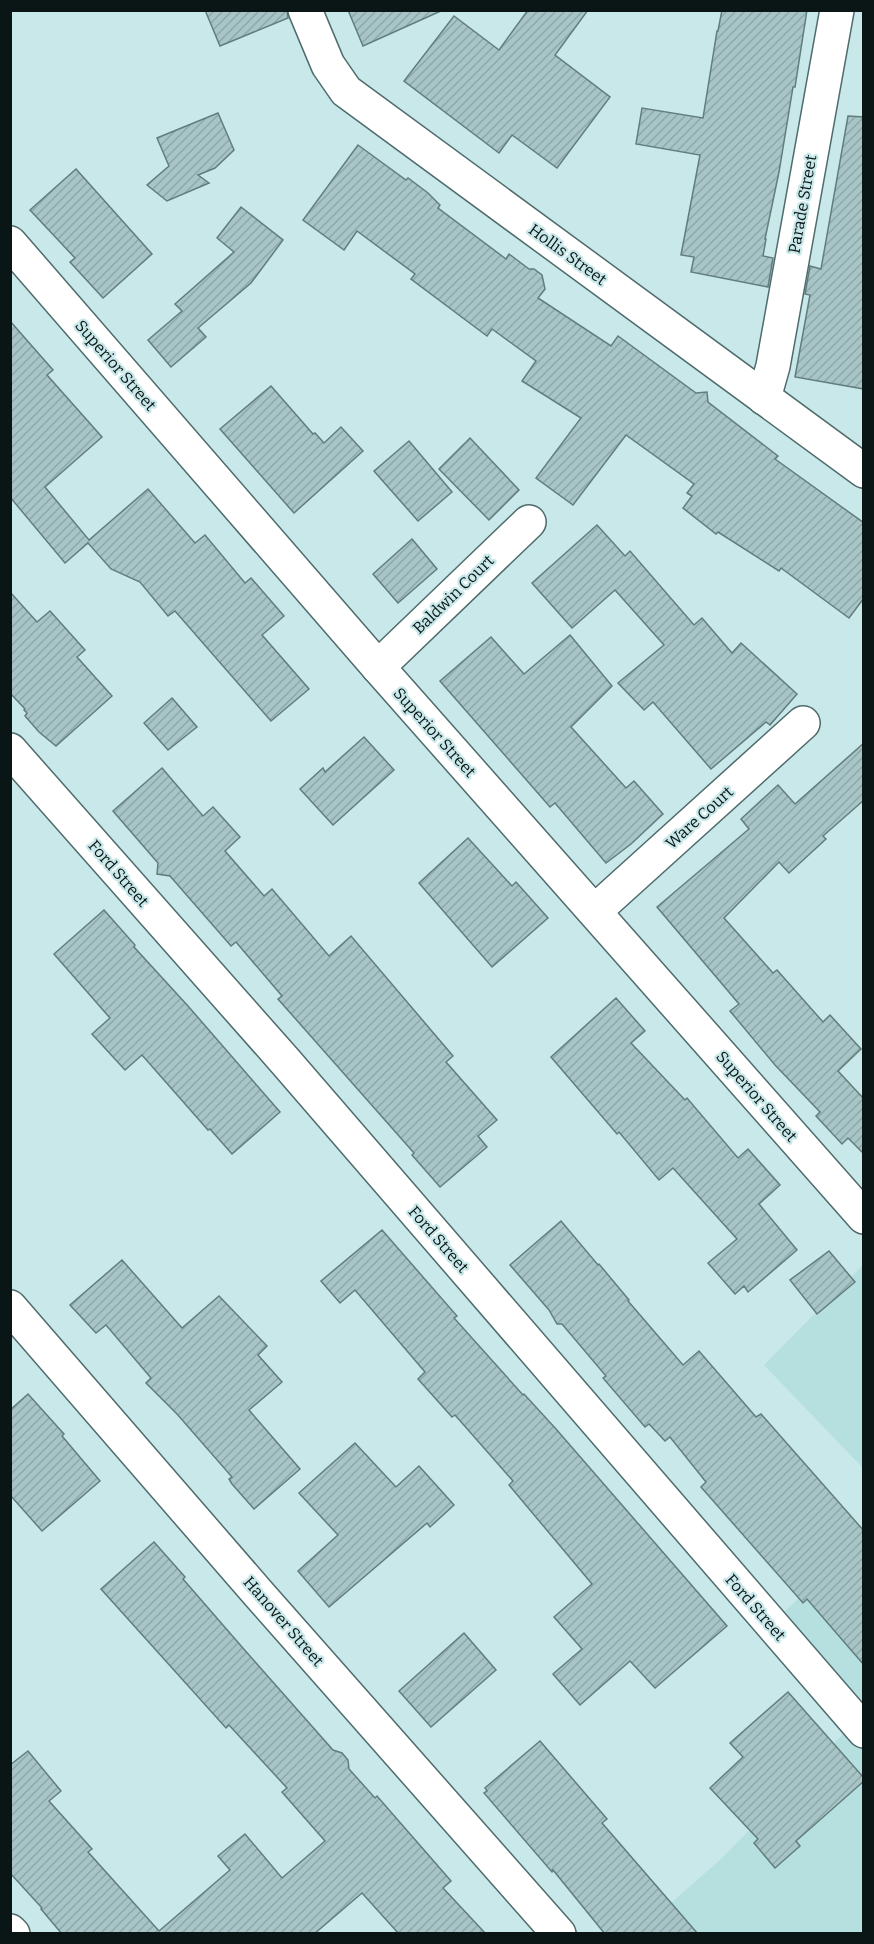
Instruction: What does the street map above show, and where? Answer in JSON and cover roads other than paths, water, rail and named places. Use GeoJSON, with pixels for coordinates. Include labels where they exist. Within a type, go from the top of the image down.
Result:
{"type":"FeatureCollection","features":[{"type":"Feature","properties":{"kind":"street","name":"Hollis Street"},"geometry":{"type":"LineString","coordinates":[[305,10],[328,65],[346,91],[864,471]]}},
{"type":"Feature","properties":{"kind":"street","name":"Parade Street"},"geometry":{"type":"LineString","coordinates":[[764,398],[773,366],[837,10]]}},
{"type":"Feature","properties":{"kind":"street","name":"Superior Street"},"geometry":{"type":"LineString","coordinates":[[10,243],[378,667],[864,1217]]}},
{"type":"Feature","properties":{"kind":"street","name":"Baldwin Court"},"geometry":{"type":"LineString","coordinates":[[378,667],[529,522]]}},
{"type":"Feature","properties":{"kind":"street","name":"Ware Court"},"geometry":{"type":"LineString","coordinates":[[595,911],[802,723]]}},
{"type":"Feature","properties":{"kind":"street","name":"Ford Street"},"geometry":{"type":"LineString","coordinates":[[10,750],[285,1061],[864,1731]]}},
{"type":"Feature","properties":{"kind":"street","name":"Hanover Street"},"geometry":{"type":"LineString","coordinates":[[10,1307],[257,1592],[559,1934]]}}]}
